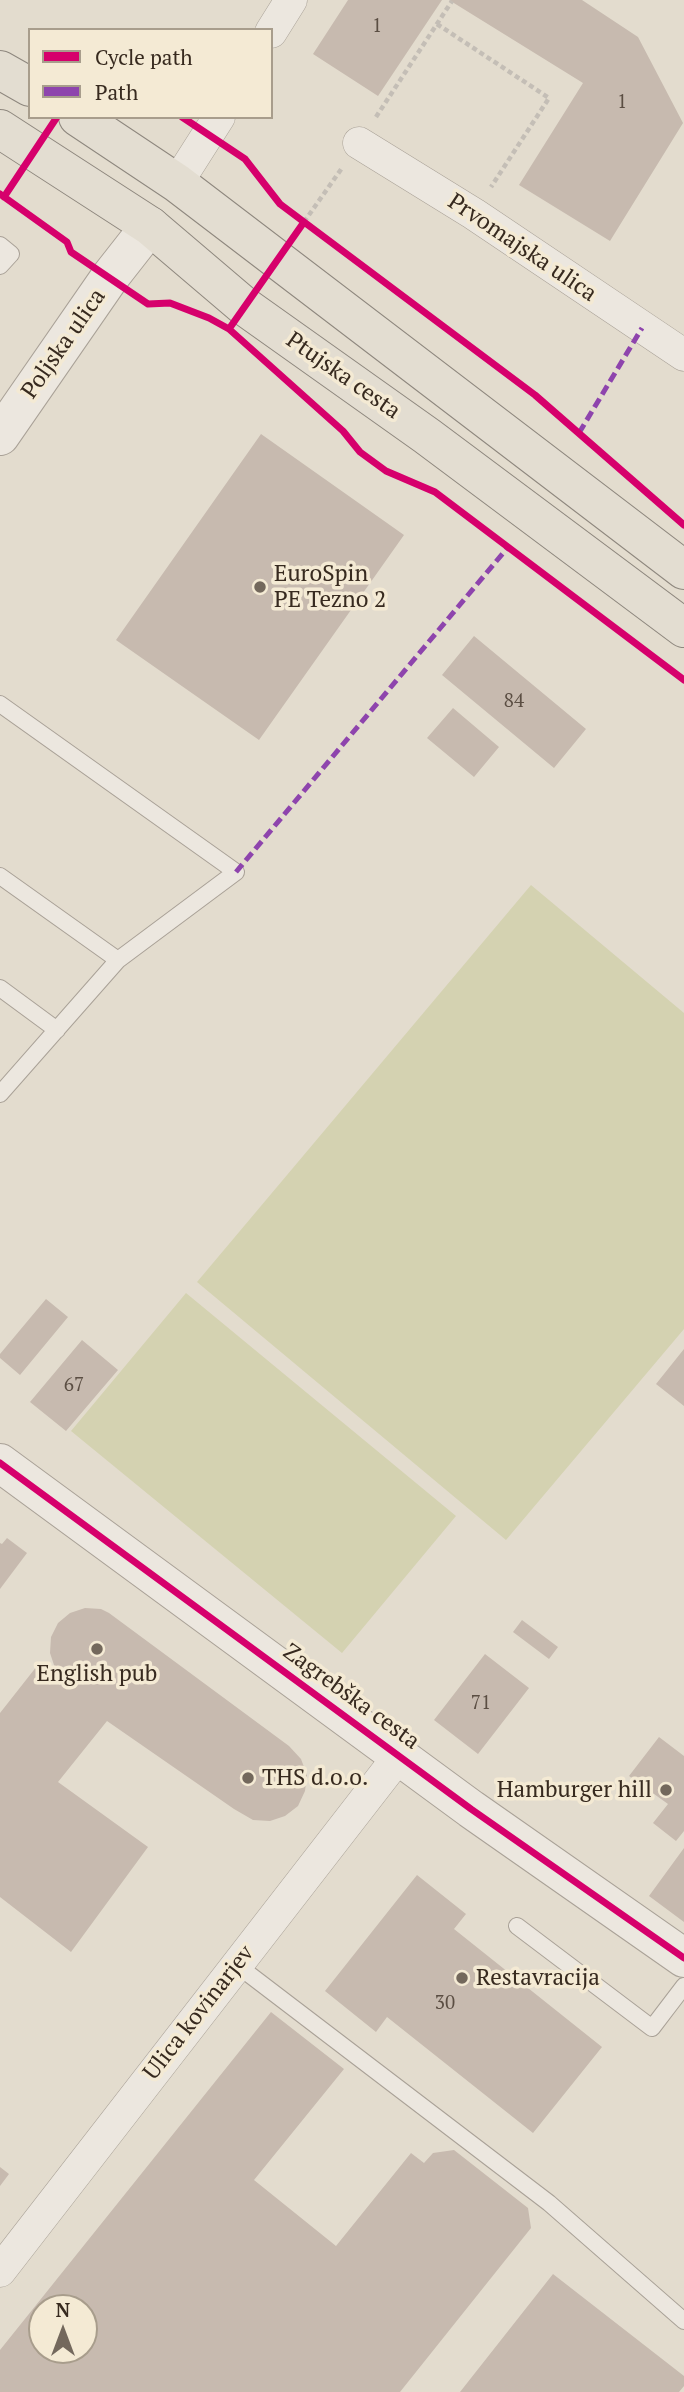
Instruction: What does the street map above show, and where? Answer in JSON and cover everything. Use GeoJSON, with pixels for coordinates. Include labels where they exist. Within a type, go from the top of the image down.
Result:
{"type":"FeatureCollection","features":[{"type":"Feature","properties":{"kind":"main road"},"geometry":{"type":"LineString","coordinates":[[0,70],[28,86]]}},
{"type":"Feature","properties":{"kind":"main road"},"geometry":{"type":"LineString","coordinates":[[81,119],[177,183],[684,570]]}},
{"type":"Feature","properties":{"kind":"main road","name":"Ptujska cesta"},"geometry":{"type":"LineString","coordinates":[[0,129],[150,226],[244,306],[427,436],[684,628]]}},
{"type":"Feature","properties":{"kind":"main road","name":"Poljska ulica"},"geometry":{"type":"LineString","coordinates":[[150,226],[177,183]]}},
{"type":"Feature","properties":{"kind":"street"},"geometry":{"type":"LineString","coordinates":[[273,29],[291,0]]}},
{"type":"Feature","properties":{"kind":"street"},"geometry":{"type":"LineString","coordinates":[[177,183],[218,119]]}},
{"type":"Feature","properties":{"kind":"street","name":"Prvomajska ulica"},"geometry":{"type":"LineString","coordinates":[[359,144],[474,214],[684,355]]}},
{"type":"Feature","properties":{"kind":"street","name":"Poljska ulica"},"geometry":{"type":"LineString","coordinates":[[0,436],[110,277],[150,226]]}},
{"type":"Feature","properties":{"kind":"street","name":"Zagrebška cesta"},"geometry":{"type":"LineString","coordinates":[[0,1463],[471,1809],[684,1958]]}},
{"type":"Feature","properties":{"kind":"street","name":"Ulica kovinarjev"},"geometry":{"type":"LineString","coordinates":[[0,2271],[399,1756]]}},
{"type":"Feature","properties":{"kind":"lane"},"geometry":{"type":"LineString","coordinates":[[0,245],[10,254],[0,266]]}},
{"type":"Feature","properties":{"kind":"lane"},"geometry":{"type":"LineString","coordinates":[[0,704],[236,872],[118,960],[0,1094]]}},
{"type":"Feature","properties":{"kind":"lane"},"geometry":{"type":"LineString","coordinates":[[0,876],[118,960]]}},
{"type":"Feature","properties":{"kind":"lane"},"geometry":{"type":"LineString","coordinates":[[0,988],[57,1030]]}},
{"type":"Feature","properties":{"kind":"lane"},"geometry":{"type":"LineString","coordinates":[[517,1926],[652,2028],[684,1986]]}},
{"type":"Feature","properties":{"kind":"lane"},"geometry":{"type":"LineString","coordinates":[[237,1965],[549,2203],[684,2321]]}},
{"type":"Feature","properties":{"kind":"path"},"geometry":{"type":"LineString","coordinates":[[278,259],[359,144],[452,1]]}},
{"type":"Feature","properties":{"kind":"path"},"geometry":{"type":"LineString","coordinates":[[437,24],[549,98],[474,214]]}},
{"type":"Feature","properties":{"kind":"path"},"geometry":{"type":"LineString","coordinates":[[296,216],[315,229]]}},
{"type":"Feature","properties":{"kind":"shaded area"},"geometry":{"type":"Polygon","coordinates":[[[531,885],[684,1013],[684,1329],[506,1540],[197,1282],[531,885]]]}},
{"type":"Feature","properties":{"kind":"shaded area"},"geometry":{"type":"Polygon","coordinates":[[[186,1293],[456,1516],[342,1653],[71,1431],[186,1293]]]}},
{"type":"Feature","properties":{"kind":"building"},"geometry":{"type":"Polygon","coordinates":[[[348,0],[442,0],[378,96],[313,54],[348,0]]]}},
{"type":"Feature","properties":{"kind":"building"},"geometry":{"type":"Polygon","coordinates":[[[449,0],[582,0],[638,37],[683,123],[610,241],[519,185],[583,83],[449,0]]]}},
{"type":"Feature","properties":{"kind":"building","name":"EuroSpin PE Tezno 2"},"geometry":{"type":"Polygon","coordinates":[[[261,434],[404,535],[259,740],[116,640],[261,434]]]}},
{"type":"Feature","properties":{"kind":"building"},"geometry":{"type":"Polygon","coordinates":[[[474,636],[586,729],[554,768],[442,675],[474,636]]]}},
{"type":"Feature","properties":{"kind":"building"},"geometry":{"type":"Polygon","coordinates":[[[453,708],[499,747],[474,777],[427,738],[453,708]]]}},
{"type":"Feature","properties":{"kind":"building"},"geometry":{"type":"Polygon","coordinates":[[[46,1299],[68,1317],[20,1375],[0,1358],[0,1354],[46,1299]]]}},
{"type":"Feature","properties":{"kind":"building"},"geometry":{"type":"Polygon","coordinates":[[[82,1340],[118,1370],[66,1431],[30,1402],[82,1340]]]}},
{"type":"Feature","properties":{"kind":"building"},"geometry":{"type":"Polygon","coordinates":[[[684,1349],[684,1406],[656,1384],[684,1349]]]}},
{"type":"Feature","properties":{"kind":"building"},"geometry":{"type":"Polygon","coordinates":[[[7,1538],[27,1553],[0,1589],[0,1543],[7,1538]]]}},
{"type":"Feature","properties":{"kind":"building","name":"THS d.o.o."},"geometry":{"type":"Polygon","coordinates":[[[85,1608],[101,1609],[109,1613],[289,1746],[301,1759],[307,1775],[305,1791],[298,1806],[285,1816],[270,1821],[253,1820],[107,1721],[58,1782],[148,1847],[71,1952],[0,1897],[0,1713],[37,1666],[60,1685],[64,1679],[55,1668],[50,1653],[51,1637],[58,1623],[70,1613],[85,1608]]]}},
{"type":"Feature","properties":{"kind":"building"},"geometry":{"type":"Polygon","coordinates":[[[522,1620],[558,1647],[549,1659],[513,1632],[522,1620]]]}},
{"type":"Feature","properties":{"kind":"building"},"geometry":{"type":"Polygon","coordinates":[[[485,1654],[529,1688],[478,1754],[434,1720],[485,1654]]]}},
{"type":"Feature","properties":{"kind":"building","name":"Hamburger hill"},"geometry":{"type":"Polygon","coordinates":[[[659,1737],[684,1756],[684,1831],[676,1841],[653,1823],[668,1804],[629,1776],[659,1737]]]}},
{"type":"Feature","properties":{"kind":"building"},"geometry":{"type":"Polygon","coordinates":[[[684,1848],[684,1922],[649,1896],[684,1848]]]}},
{"type":"Feature","properties":{"kind":"building"},"geometry":{"type":"Polygon","coordinates":[[[417,1875],[466,1914],[454,1929],[602,2047],[533,2133],[387,2017],[376,2032],[325,1991],[417,1875]]]}},
{"type":"Feature","properties":{"kind":"building"},"geometry":{"type":"Polygon","coordinates":[[[271,2012],[344,2069],[254,2180],[336,2246],[411,2153],[424,2163],[433,2153],[454,2150],[528,2208],[531,2228],[400,2392],[0,2392],[0,2350],[28,2315],[28,2364],[98,2364],[98,2294],[45,2294],[271,2012]]]}},
{"type":"Feature","properties":{"kind":"building"},"geometry":{"type":"Polygon","coordinates":[[[0,2167],[9,2174],[0,2186],[0,2167]]]}},
{"type":"Feature","properties":{"kind":"building"},"geometry":{"type":"Polygon","coordinates":[[[553,2274],[684,2376],[684,2386],[679,2392],[460,2392],[553,2274]]]}},
{"type":"Feature","properties":{"kind":"marked path"},"geometry":{"type":"LineString","coordinates":[[579,433],[642,328]]}},
{"type":"Feature","properties":{"kind":"marked path"},"geometry":{"type":"LineString","coordinates":[[236,872],[509,546]]}},
{"type":"Feature","properties":{"kind":"cycle path"},"geometry":{"type":"LineString","coordinates":[[4,197],[56,119]]}},
{"type":"Feature","properties":{"kind":"cycle path"},"geometry":{"type":"LineString","coordinates":[[185,119],[245,159],[280,204],[535,395],[684,525]]}},
{"type":"Feature","properties":{"kind":"cycle path"},"geometry":{"type":"LineString","coordinates":[[0,194],[67,242],[71,252],[148,304],[170,303],[229,329],[343,431],[360,452],[386,471],[435,492],[684,680]]}},
{"type":"Feature","properties":{"kind":"cycle path"},"geometry":{"type":"LineString","coordinates":[[229,329],[304,222]]}},
{"type":"Feature","properties":{"kind":"cycle path"},"geometry":{"type":"LineString","coordinates":[[0,1463],[471,1809],[684,1958]]}},
{"type":"Feature","properties":{"kind":"place","name":"EuroSpin PE Tezno 2"},"geometry":{"type":"Point","coordinates":[260,587]}},
{"type":"Feature","properties":{"kind":"place","name":"English pub"},"geometry":{"type":"Point","coordinates":[97,1649]}},
{"type":"Feature","properties":{"kind":"place","name":"THS d.o.o."},"geometry":{"type":"Point","coordinates":[248,1778]}},
{"type":"Feature","properties":{"kind":"place","name":"Hamburger hill"},"geometry":{"type":"Point","coordinates":[666,1790]}},
{"type":"Feature","properties":{"kind":"place","name":"Restavracija"},"geometry":{"type":"Point","coordinates":[462,1978]}}]}
